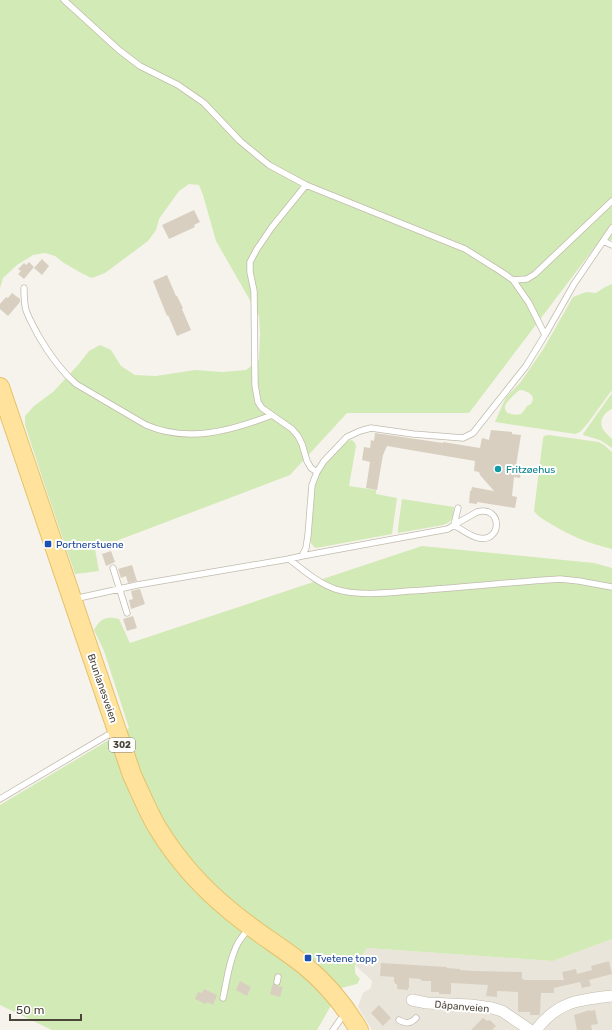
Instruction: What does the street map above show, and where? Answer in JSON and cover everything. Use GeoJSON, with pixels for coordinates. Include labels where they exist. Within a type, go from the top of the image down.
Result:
{"type":"FeatureCollection","features":[{"type":"Feature","properties":{"kind":"main road","name":"Brunlanesveien"},"geometry":{"type":"LineString","coordinates":[[0,387],[117,732],[132,774],[156,826],[165,840],[200,884],[233,913],[318,978],[332,992],[359,1030]]}},
{"type":"Feature","properties":{"kind":"street"},"geometry":{"type":"LineString","coordinates":[[536,1030],[554,1011],[566,1004],[587,999],[612,996]]}},
{"type":"Feature","properties":{"kind":"street","name":"Dåpanveien"},"geometry":{"type":"LineString","coordinates":[[412,1000],[427,1003],[471,1005],[492,1008],[502,1011],[530,1030]]}},
{"type":"Feature","properties":{"kind":"lane"},"geometry":{"type":"LineString","coordinates":[[64,0],[119,50],[140,66],[178,85],[204,103],[240,141],[269,165],[306,185],[464,249],[513,280],[529,303],[545,335]]}},
{"type":"Feature","properties":{"kind":"lane"},"geometry":{"type":"LineString","coordinates":[[306,185],[264,238],[250,262],[250,272],[254,291],[255,385],[258,402],[262,408],[292,429],[298,436],[311,468],[317,472]]}},
{"type":"Feature","properties":{"kind":"lane"},"geometry":{"type":"LineString","coordinates":[[513,280],[527,279],[535,274],[612,201]]}},
{"type":"Feature","properties":{"kind":"lane"},"geometry":{"type":"LineString","coordinates":[[302,556],[306,548],[308,535],[312,485],[317,472],[324,461],[342,441],[360,431],[371,428],[413,434],[464,438],[473,433],[526,366],[574,284],[612,228]]}},
{"type":"Feature","properties":{"kind":"lane"},"geometry":{"type":"LineString","coordinates":[[603,241],[612,245]]}},
{"type":"Feature","properties":{"kind":"lane"},"geometry":{"type":"LineString","coordinates":[[24,288],[26,311],[53,359],[66,375],[76,384],[146,425],[168,433],[212,433],[272,415]]}},
{"type":"Feature","properties":{"kind":"lane"},"geometry":{"type":"LineString","coordinates":[[454,525],[458,508]]}},
{"type":"Feature","properties":{"kind":"lane"},"geometry":{"type":"LineString","coordinates":[[72,599],[120,590],[137,585],[289,559],[448,529],[454,525],[480,512],[488,512],[494,516],[496,522],[494,533],[490,537],[481,539],[454,525]]}},
{"type":"Feature","properties":{"kind":"lane"},"geometry":{"type":"LineString","coordinates":[[289,559],[307,574],[321,582],[336,589],[359,593],[432,590],[560,580],[579,581],[612,587]]}},
{"type":"Feature","properties":{"kind":"lane"},"geometry":{"type":"LineString","coordinates":[[112,568],[127,612]]}},
{"type":"Feature","properties":{"kind":"lane"},"geometry":{"type":"LineString","coordinates":[[0,799],[106,736],[117,732]]}},
{"type":"Feature","properties":{"kind":"lane"},"geometry":{"type":"LineString","coordinates":[[224,998],[228,973],[234,951],[238,942],[251,927]]}},
{"type":"Feature","properties":{"kind":"lane"},"geometry":{"type":"LineString","coordinates":[[399,1020],[407,1023],[416,1018]]}},
{"type":"Feature","properties":{"kind":"lane"},"geometry":{"type":"LineString","coordinates":[[333,1030],[340,1020]]}},
{"type":"Feature","properties":{"kind":"shaded area"},"geometry":{"type":"Polygon","coordinates":[[[612,939],[612,1030],[372,1030],[358,1007],[363,993],[371,988],[372,981],[355,965],[367,948],[553,961],[612,939]]]}},
{"type":"Feature","properties":{"kind":"green space"},"geometry":{"type":"Polygon","coordinates":[[[0,0],[612,0],[612,240],[601,239],[469,413],[347,413],[290,475],[95,549],[99,571],[75,574],[25,425],[25,416],[34,406],[53,392],[89,351],[100,345],[111,350],[121,366],[135,375],[156,376],[195,370],[222,372],[246,370],[259,360],[259,316],[216,241],[199,185],[189,184],[179,191],[159,219],[156,230],[148,241],[105,273],[92,278],[64,263],[55,256],[45,253],[33,255],[17,265],[3,278],[0,288],[0,0]]]}},
{"type":"Feature","properties":{"kind":"green space"},"geometry":{"type":"Polygon","coordinates":[[[612,284],[612,390],[588,423],[580,432],[575,434],[495,422],[506,397],[520,383],[544,348],[573,297],[586,292],[596,293],[612,284]],[[522,390],[516,393],[506,404],[505,410],[509,414],[521,414],[527,406],[531,404],[533,399],[532,395],[522,390]]]}},
{"type":"Feature","properties":{"kind":"green space"},"geometry":{"type":"Polygon","coordinates":[[[612,393],[612,409],[604,416],[601,424],[612,439],[612,448],[600,440],[583,434],[612,393]]]}},
{"type":"Feature","properties":{"kind":"green space"},"geometry":{"type":"Polygon","coordinates":[[[549,435],[599,442],[612,452],[612,549],[588,542],[566,533],[542,518],[534,511],[543,438],[544,436],[549,435]]]}},
{"type":"Feature","properties":{"kind":"green space"},"geometry":{"type":"Polygon","coordinates":[[[352,440],[356,446],[349,486],[376,490],[376,494],[397,498],[392,534],[316,548],[311,543],[311,536],[312,503],[317,478],[325,464],[334,453],[344,443],[352,440]]]}},
{"type":"Feature","properties":{"kind":"green space"},"geometry":{"type":"Polygon","coordinates":[[[402,499],[454,507],[452,519],[443,525],[398,533],[402,499]]]}},
{"type":"Feature","properties":{"kind":"green space"},"geometry":{"type":"Polygon","coordinates":[[[422,546],[594,563],[612,568],[612,939],[553,961],[367,948],[355,965],[355,973],[360,979],[357,984],[341,988],[317,1030],[52,1030],[0,1005],[0,805],[129,728],[104,651],[94,630],[99,623],[107,618],[119,619],[130,643],[422,546]]]}},
{"type":"Feature","properties":{"kind":"building"},"geometry":{"type":"Polygon","coordinates":[[[194,210],[200,222],[194,225],[195,227],[169,239],[162,225],[194,210]]]}},
{"type":"Feature","properties":{"kind":"building"},"geometry":{"type":"Polygon","coordinates":[[[42,259],[49,266],[42,275],[34,268],[42,259]]]}},
{"type":"Feature","properties":{"kind":"building"},"geometry":{"type":"Polygon","coordinates":[[[29,262],[34,267],[24,279],[18,274],[21,271],[18,269],[24,263],[26,265],[29,262]]]}},
{"type":"Feature","properties":{"kind":"building"},"geometry":{"type":"Polygon","coordinates":[[[167,275],[183,308],[182,309],[191,330],[177,336],[153,281],[167,275]]]}},
{"type":"Feature","properties":{"kind":"building"},"geometry":{"type":"Polygon","coordinates":[[[12,293],[20,299],[20,302],[8,316],[0,309],[0,304],[12,293]]]}},
{"type":"Feature","properties":{"kind":"building","name":"Fritzøehus"},"geometry":{"type":"Polygon","coordinates":[[[491,430],[512,432],[512,434],[521,435],[516,466],[522,467],[520,478],[514,477],[512,496],[517,497],[515,508],[477,502],[477,504],[469,503],[470,491],[472,487],[494,491],[479,472],[474,471],[475,461],[387,446],[383,455],[377,490],[366,488],[370,462],[362,460],[364,447],[370,448],[371,440],[374,441],[375,433],[480,448],[482,438],[489,440],[491,430]]]}},
{"type":"Feature","properties":{"kind":"building"},"geometry":{"type":"Polygon","coordinates":[[[111,551],[115,562],[106,566],[102,554],[111,551]]]}},
{"type":"Feature","properties":{"kind":"building"},"geometry":{"type":"Polygon","coordinates":[[[132,565],[137,581],[128,583],[126,576],[121,578],[118,569],[132,565]]]}},
{"type":"Feature","properties":{"kind":"building"},"geometry":{"type":"Polygon","coordinates":[[[140,589],[145,604],[131,609],[129,600],[133,599],[131,591],[140,589]]]}},
{"type":"Feature","properties":{"kind":"building"},"geometry":{"type":"Polygon","coordinates":[[[133,616],[137,628],[127,631],[123,619],[133,616]]]}},
{"type":"Feature","properties":{"kind":"building"},"geometry":{"type":"Polygon","coordinates":[[[609,961],[612,974],[589,980],[591,986],[582,988],[580,982],[554,988],[554,993],[541,993],[539,1015],[530,1015],[530,1012],[518,1012],[518,992],[497,991],[497,997],[486,996],[488,985],[451,983],[451,994],[439,994],[439,992],[431,992],[431,981],[422,981],[420,979],[409,978],[408,990],[397,989],[397,984],[394,982],[394,977],[380,976],[381,963],[447,967],[475,971],[522,972],[522,979],[524,980],[564,980],[562,972],[576,969],[577,974],[592,970],[591,966],[609,961]]]}},
{"type":"Feature","properties":{"kind":"building"},"geometry":{"type":"Polygon","coordinates":[[[240,981],[251,987],[247,996],[236,990],[240,981]]]}},
{"type":"Feature","properties":{"kind":"building"},"geometry":{"type":"Polygon","coordinates":[[[273,984],[283,987],[280,997],[270,994],[273,984]]]}},
{"type":"Feature","properties":{"kind":"building"},"geometry":{"type":"Polygon","coordinates":[[[204,989],[217,995],[213,1005],[207,1002],[206,1004],[195,999],[198,992],[202,993],[204,989]]]}},
{"type":"Feature","properties":{"kind":"building"},"geometry":{"type":"Polygon","coordinates":[[[379,1005],[391,1018],[383,1026],[371,1013],[379,1005]]]}},
{"type":"Feature","properties":{"kind":"building"},"geometry":{"type":"Polygon","coordinates":[[[595,1010],[598,1024],[591,1025],[592,1030],[577,1030],[574,1015],[595,1010]]]}},
{"type":"Feature","properties":{"kind":"building"},"geometry":{"type":"Polygon","coordinates":[[[483,1018],[487,1021],[490,1020],[496,1026],[492,1030],[471,1030],[483,1018]]]}},
{"type":"Feature","properties":{"kind":"place","name":"Fritzøehus"},"geometry":{"type":"Point","coordinates":[498,469]}},
{"type":"Feature","properties":{"kind":"place","name":"Portnerstuene"},"geometry":{"type":"Point","coordinates":[48,544]}},
{"type":"Feature","properties":{"kind":"place","name":"Tvetene topp"},"geometry":{"type":"Point","coordinates":[308,958]}}]}
